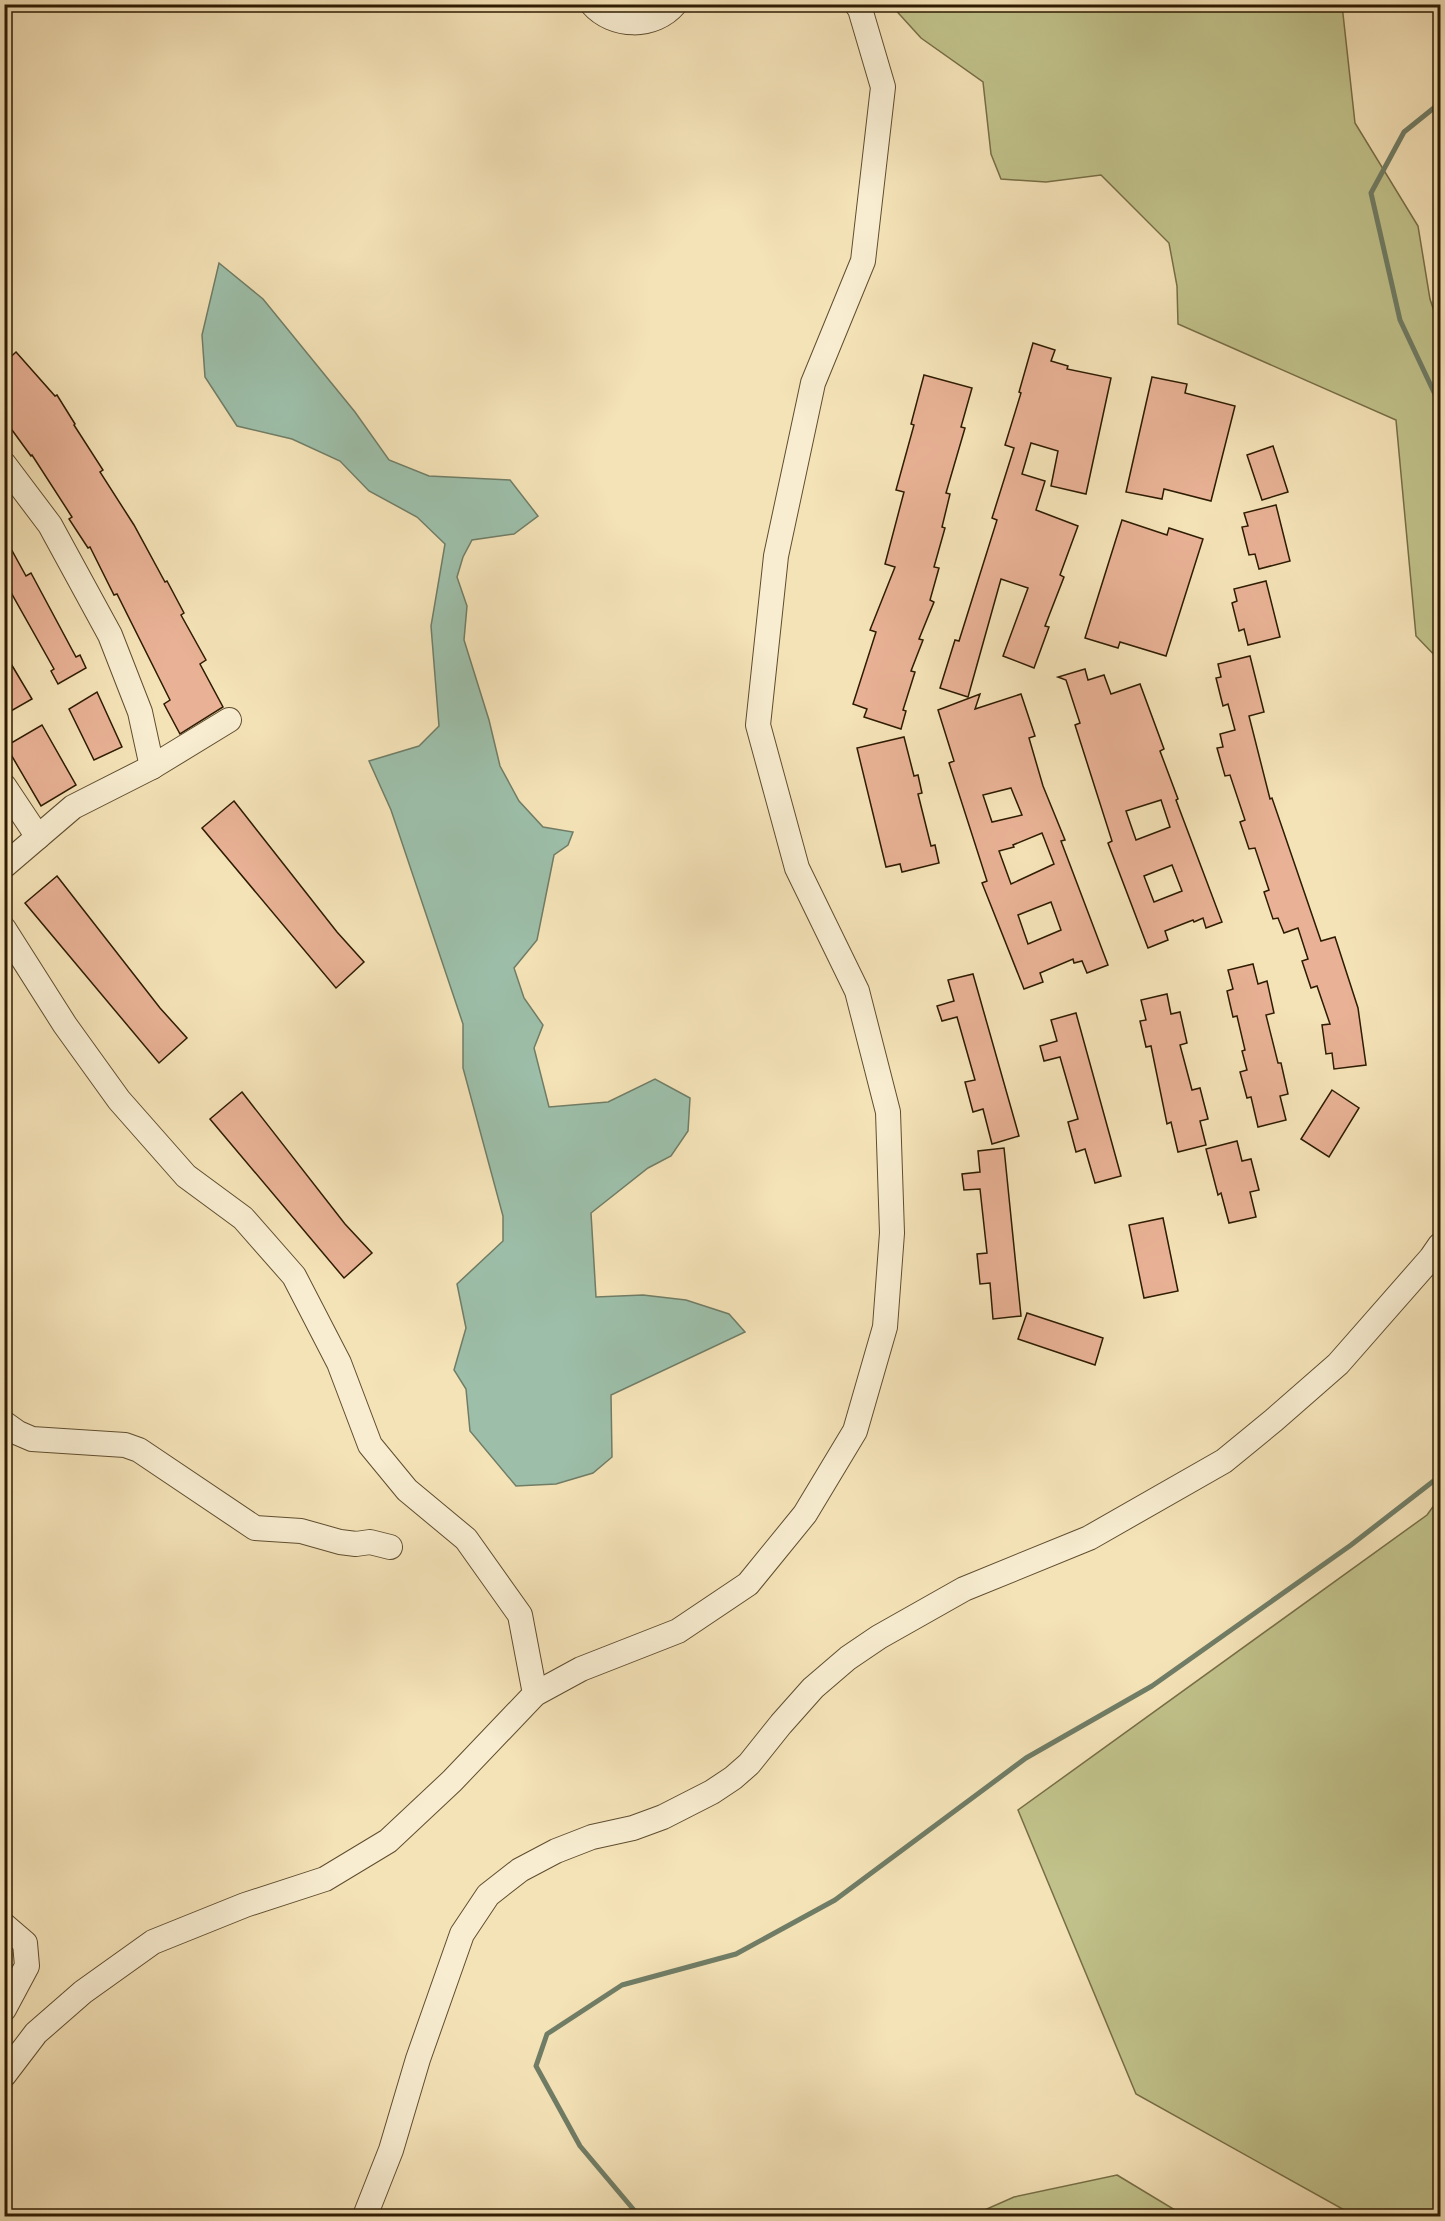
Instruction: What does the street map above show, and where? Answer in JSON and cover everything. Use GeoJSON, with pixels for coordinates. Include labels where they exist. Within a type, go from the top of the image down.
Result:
{"type":"FeatureCollection","features":[{"type":"Feature","properties":{"kind":"street"},"geometry":{"type":"LineString","coordinates":[[592,4],[607,17],[632,22],[660,17],[675,4]]}},
{"type":"Feature","properties":{"kind":"street"},"geometry":{"type":"LineString","coordinates":[[4,2075],[36,2032],[83,1992],[153,1942],[245,1905],[325,1880],[388,1841],[452,1781],[535,1694],[581,1669],[678,1631],[748,1584],[805,1514],[855,1431],[885,1327],[892,1233],[888,1112],[858,991],[797,868],[758,725],[776,556],[813,383],[863,261],[883,87],[855,6]]}},
{"type":"Feature","properties":{"kind":"street"},"geometry":{"type":"LineString","coordinates":[[4,464],[50,525],[110,634],[140,712],[152,767]]}},
{"type":"Feature","properties":{"kind":"street"},"geometry":{"type":"LineString","coordinates":[[4,867],[73,807],[152,767],[229,720]]}},
{"type":"Feature","properties":{"kind":"street"},"geometry":{"type":"LineString","coordinates":[[4,786],[38,837]]}},
{"type":"Feature","properties":{"kind":"street"},"geometry":{"type":"LineString","coordinates":[[4,929],[65,1025],[119,1101],[186,1176],[243,1218],[294,1276],[339,1363],[370,1445],[407,1490],[466,1539],[520,1615],[535,1694]]}},
{"type":"Feature","properties":{"kind":"street"},"geometry":{"type":"LineString","coordinates":[[365,2217],[391,2150],[418,2060],[462,1934],[489,1896],[520,1870],[556,1851],[592,1837],[633,1828],[663,1817],[712,1792],[749,1764],[813,1688],[848,1658],[879,1637],[964,1589],[1089,1539],[1224,1461],[1338,1364],[1440,1245]]}},
{"type":"Feature","properties":{"kind":"street"},"geometry":{"type":"LineString","coordinates":[[4,1424],[32,1439],[126,1445],[139,1450],[255,1528],[301,1531],[340,1542],[356,1544],[370,1542],[390,1547]]}},
{"type":"Feature","properties":{"kind":"street"},"geometry":{"type":"LineString","coordinates":[[4,1925],[24,1943],[27,1966],[4,2008]]}},
{"type":"Feature","properties":{"kind":"green space"},"geometry":{"type":"Polygon","coordinates":[[[891,5],[1342,5],[1355,123],[1418,226],[1430,299],[1440,329],[1440,661],[1416,636],[1396,420],[1178,324],[1177,286],[1169,243],[1101,175],[1046,182],[1001,179],[991,154],[983,82],[921,38],[891,5]]]}},
{"type":"Feature","properties":{"kind":"green space"},"geometry":{"type":"Polygon","coordinates":[[[1440,1497],[1440,2216],[1355,2216],[1136,2094],[1018,1810],[1427,1515],[1440,1497]]]}},
{"type":"Feature","properties":{"kind":"green space"},"geometry":{"type":"Polygon","coordinates":[[[1117,2175],[1185,2216],[971,2216],[1014,2197],[1117,2175]]]}},
{"type":"Feature","properties":{"kind":"shaded area"},"geometry":{"type":"Polygon","coordinates":[[[219,263],[263,299],[355,412],[389,460],[429,476],[510,480],[538,516],[514,534],[472,540],[463,557],[457,577],[467,606],[464,640],[489,720],[500,766],[519,801],[543,827],[573,832],[568,845],[554,855],[537,940],[514,968],[524,998],[543,1025],[534,1048],[549,1107],[608,1102],[655,1079],[690,1098],[688,1131],[671,1156],[648,1168],[591,1213],[596,1297],[643,1295],[686,1300],[729,1314],[745,1332],[611,1395],[612,1457],[593,1473],[556,1484],[516,1486],[470,1431],[466,1389],[454,1370],[466,1328],[457,1284],[503,1241],[503,1216],[463,1068],[463,1024],[391,810],[369,761],[419,746],[439,726],[431,626],[445,544],[417,517],[369,491],[340,461],[292,439],[237,426],[205,377],[202,335],[219,263]]]}},
{"type":"Feature","properties":{"kind":"building"},"geometry":{"type":"Polygon","coordinates":[[[1033,343],[1055,350],[1051,361],[1068,366],[1067,369],[1111,378],[1086,494],[1051,486],[1058,451],[1031,443],[1022,474],[1045,481],[1036,510],[1078,526],[1060,575],[1064,577],[1045,626],[1049,627],[1034,668],[1003,656],[1028,588],[1001,579],[968,697],[940,688],[955,640],[959,641],[997,520],[992,518],[1014,448],[1005,445],[1033,343]]]}},
{"type":"Feature","properties":{"kind":"building"},"geometry":{"type":"Polygon","coordinates":[[[16,352],[55,396],[57,395],[75,424],[103,470],[100,472],[134,525],[165,582],[167,581],[184,613],[181,615],[206,660],[200,664],[223,707],[180,734],[164,704],[170,700],[117,594],[114,595],[90,547],[88,548],[69,519],[72,517],[32,455],[4,419],[4,363],[16,352]]]}},
{"type":"Feature","properties":{"kind":"building"},"geometry":{"type":"Polygon","coordinates":[[[924,375],[972,388],[961,427],[965,428],[946,493],[950,494],[942,527],[945,528],[934,567],[939,568],[930,600],[934,602],[919,639],[923,640],[911,671],[915,672],[903,710],[906,711],[901,729],[864,717],[867,709],[853,704],[876,632],[870,630],[895,567],[885,564],[904,492],[896,490],[914,425],[911,424],[924,375]]]}},
{"type":"Feature","properties":{"kind":"building"},"geometry":{"type":"Polygon","coordinates":[[[1152,377],[1187,384],[1185,393],[1235,406],[1211,501],[1164,489],[1162,499],[1126,492],[1152,377]]]}},
{"type":"Feature","properties":{"kind":"building"},"geometry":{"type":"Polygon","coordinates":[[[1273,446],[1288,492],[1262,500],[1247,455],[1273,446]]]}},
{"type":"Feature","properties":{"kind":"building"},"geometry":{"type":"Polygon","coordinates":[[[1276,505],[1290,561],[1259,569],[1255,554],[1249,555],[1242,527],[1248,526],[1244,513],[1276,505]]]}},
{"type":"Feature","properties":{"kind":"building"},"geometry":{"type":"Polygon","coordinates":[[[1122,520],[1167,535],[1169,528],[1203,539],[1166,656],[1120,642],[1118,648],[1085,638],[1122,520]]]}},
{"type":"Feature","properties":{"kind":"building"},"geometry":{"type":"Polygon","coordinates":[[[4,536],[26,576],[31,573],[76,657],[80,655],[86,668],[58,684],[51,671],[54,669],[4,580],[4,536]]]}},
{"type":"Feature","properties":{"kind":"building"},"geometry":{"type":"Polygon","coordinates":[[[1266,581],[1280,637],[1248,645],[1244,629],[1239,631],[1232,603],[1237,601],[1234,589],[1266,581]]]}},
{"type":"Feature","properties":{"kind":"building"},"geometry":{"type":"Polygon","coordinates":[[[4,652],[32,699],[4,715],[4,652]]]}},
{"type":"Feature","properties":{"kind":"building"},"geometry":{"type":"Polygon","coordinates":[[[1250,656],[1264,712],[1249,716],[1270,799],[1272,798],[1321,941],[1335,937],[1358,1008],[1366,1065],[1334,1069],[1332,1053],[1326,1054],[1322,1025],[1330,1024],[1317,986],[1311,988],[1302,961],[1308,959],[1298,928],[1284,933],[1278,918],[1273,919],[1264,892],[1269,890],[1255,848],[1249,849],[1240,822],[1245,820],[1230,775],[1225,776],[1217,748],[1223,747],[1220,734],[1235,730],[1228,704],[1223,706],[1216,678],[1221,677],[1218,664],[1250,656]]]}},
{"type":"Feature","properties":{"kind":"building"},"geometry":{"type":"Polygon","coordinates":[[[1085,669],[1088,680],[1104,675],[1111,694],[1140,684],[1164,749],[1160,751],[1178,799],[1176,800],[1222,922],[1206,928],[1203,918],[1194,922],[1193,920],[1165,931],[1168,940],[1148,948],[1108,843],[1112,841],[1075,725],[1080,723],[1066,680],[1058,677],[1085,669]],[[1161,800],[1126,811],[1136,840],[1170,827],[1161,800]],[[1172,865],[1144,876],[1154,902],[1182,891],[1172,865]]]}},
{"type":"Feature","properties":{"kind":"building"},"geometry":{"type":"Polygon","coordinates":[[[97,692],[122,747],[94,760],[69,709],[97,692]]]}},
{"type":"Feature","properties":{"kind":"building"},"geometry":{"type":"Polygon","coordinates":[[[980,694],[975,709],[1021,694],[1035,736],[1029,738],[1043,786],[1065,840],[1061,841],[1108,965],[1087,973],[1082,961],[1074,963],[1073,959],[1040,973],[1043,982],[1024,989],[982,883],[987,881],[949,763],[954,761],[938,710],[980,694]],[[1011,788],[983,795],[992,822],[1022,815],[1011,788]],[[1042,833],[1013,845],[1014,847],[999,851],[1011,884],[1054,864],[1042,833]],[[1051,902],[1018,915],[1028,944],[1061,930],[1051,902]]]}},
{"type":"Feature","properties":{"kind":"building"},"geometry":{"type":"Polygon","coordinates":[[[42,725],[76,785],[41,806],[6,746],[42,725]]]}},
{"type":"Feature","properties":{"kind":"building"},"geometry":{"type":"Polygon","coordinates":[[[904,737],[914,776],[918,775],[922,793],[918,794],[931,846],[935,845],[939,863],[902,872],[900,864],[886,867],[857,748],[904,737]]]}},
{"type":"Feature","properties":{"kind":"building"},"geometry":{"type":"Polygon","coordinates":[[[234,801],[337,932],[364,962],[336,988],[202,828],[234,801]]]}},
{"type":"Feature","properties":{"kind":"building"},"geometry":{"type":"Polygon","coordinates":[[[57,876],[160,1008],[187,1038],[159,1063],[25,903],[57,876]]]}},
{"type":"Feature","properties":{"kind":"building"},"geometry":{"type":"Polygon","coordinates":[[[1253,964],[1258,984],[1267,981],[1274,1013],[1266,1015],[1288,1094],[1280,1096],[1286,1120],[1258,1127],[1251,1097],[1247,1098],[1240,1072],[1247,1070],[1242,1051],[1245,1050],[1237,1016],[1233,1017],[1227,991],[1233,989],[1228,970],[1253,964]]]}},
{"type":"Feature","properties":{"kind":"building"},"geometry":{"type":"Polygon","coordinates":[[[973,974],[1019,1136],[992,1144],[983,1109],[973,1112],[965,1082],[975,1080],[957,1017],[942,1021],[937,1006],[954,1001],[948,980],[973,974]]]}},
{"type":"Feature","properties":{"kind":"building"},"geometry":{"type":"Polygon","coordinates":[[[1167,994],[1171,1014],[1180,1012],[1187,1043],[1180,1045],[1192,1090],[1200,1088],[1208,1119],[1200,1121],[1206,1145],[1178,1152],[1171,1122],[1167,1124],[1151,1046],[1146,1047],[1140,1021],[1146,1020],[1141,1000],[1167,994]]]}},
{"type":"Feature","properties":{"kind":"building"},"geometry":{"type":"Polygon","coordinates":[[[1076,1013],[1121,1176],[1095,1183],[1085,1149],[1076,1152],[1068,1122],[1078,1119],[1060,1057],[1044,1061],[1040,1046],[1057,1041],[1051,1020],[1076,1013]]]}},
{"type":"Feature","properties":{"kind":"building"},"geometry":{"type":"Polygon","coordinates":[[[1332,1090],[1359,1108],[1329,1157],[1301,1139],[1332,1090]]]}},
{"type":"Feature","properties":{"kind":"building"},"geometry":{"type":"Polygon","coordinates":[[[242,1092],[345,1224],[372,1253],[344,1278],[210,1119],[242,1092]]]}},
{"type":"Feature","properties":{"kind":"building"},"geometry":{"type":"Polygon","coordinates":[[[1237,1141],[1242,1161],[1251,1159],[1259,1190],[1250,1192],[1256,1217],[1229,1223],[1221,1193],[1218,1195],[1206,1149],[1237,1141]]]}},
{"type":"Feature","properties":{"kind":"building"},"geometry":{"type":"Polygon","coordinates":[[[1004,1148],[1021,1316],[993,1319],[990,1283],[980,1284],[977,1254],[987,1253],[980,1189],[964,1190],[962,1174],[980,1172],[978,1151],[1004,1148]]]}},
{"type":"Feature","properties":{"kind":"building"},"geometry":{"type":"Polygon","coordinates":[[[1163,1218],[1178,1291],[1144,1298],[1129,1225],[1163,1218]]]}},
{"type":"Feature","properties":{"kind":"building"},"geometry":{"type":"Polygon","coordinates":[[[1027,1313],[1103,1338],[1095,1365],[1018,1339],[1027,1313]]]}},
{"type":"Feature","properties":{"kind":"waterway"},"geometry":{"type":"LineString","coordinates":[[1440,103],[1404,132],[1371,193],[1400,320],[1440,405]]}},
{"type":"Feature","properties":{"kind":"waterway"},"geometry":{"type":"LineString","coordinates":[[639,2216],[580,2146],[536,2066],[547,2034],[622,1985],[736,1954],[835,1900],[1026,1758],[1152,1686],[1351,1545],[1440,1476]]}}]}
